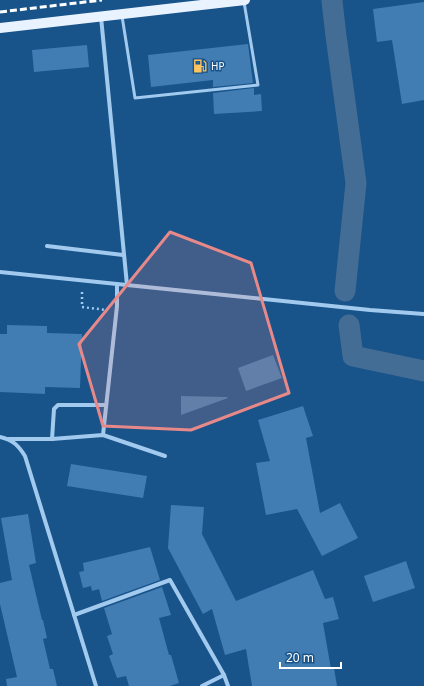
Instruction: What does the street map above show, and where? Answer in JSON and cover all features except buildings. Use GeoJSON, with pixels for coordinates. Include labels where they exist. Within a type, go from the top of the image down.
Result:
{"type":"FeatureCollection","features":[{"type":"Feature","properties":{"kind":"main road"},"geometry":{"type":"LineString","coordinates":[[0,28],[244,0]]}},
{"type":"Feature","properties":{"kind":"street"},"geometry":{"type":"LineString","coordinates":[[101,17],[127,285]]}},
{"type":"Feature","properties":{"kind":"street"},"geometry":{"type":"LineString","coordinates":[[47,246],[124,255]]}},
{"type":"Feature","properties":{"kind":"street"},"geometry":{"type":"LineString","coordinates":[[0,272],[370,310],[424,314]]}},
{"type":"Feature","properties":{"kind":"street"},"geometry":{"type":"LineString","coordinates":[[102,435],[116,312],[117,284]]}},
{"type":"Feature","properties":{"kind":"street"},"geometry":{"type":"LineString","coordinates":[[52,439],[54,409],[58,405],[106,405]]}},
{"type":"Feature","properties":{"kind":"street"},"geometry":{"type":"LineString","coordinates":[[0,436],[9,439],[52,439],[102,435],[164,456]]}},
{"type":"Feature","properties":{"kind":"street"},"geometry":{"type":"LineString","coordinates":[[9,439],[19,447],[25,456],[96,686]]}},
{"type":"Feature","properties":{"kind":"street"},"geometry":{"type":"LineString","coordinates":[[74,615],[170,580],[224,675],[228,686]]}},
{"type":"Feature","properties":{"kind":"street"},"geometry":{"type":"LineString","coordinates":[[202,686],[224,675]]}},
{"type":"Feature","properties":{"kind":"lane"},"geometry":{"type":"LineString","coordinates":[[121,14],[135,98],[258,85],[244,0]]}},
{"type":"Feature","properties":{"kind":"path"},"geometry":{"type":"LineString","coordinates":[[82,307],[116,312]]}},
{"type":"Feature","properties":{"kind":"highlighted area"},"geometry":{"type":"Polygon","coordinates":[[[170,232],[251,263],[289,393],[191,430],[103,426],[79,344],[170,232]]]}},
{"type":"Feature","properties":{"kind":"waterway"},"geometry":{"type":"LineString","coordinates":[[332,1],[356,183],[345,291]]}},
{"type":"Feature","properties":{"kind":"waterway"},"geometry":{"type":"LineString","coordinates":[[349,325],[353,356],[424,371]]}},
{"type":"Feature","properties":{"kind":"railway"},"geometry":{"type":"LineString","coordinates":[[0,12],[102,0]]}},
{"type":"Feature","properties":{"kind":"place","name":"HP"},"geometry":{"type":"Point","coordinates":[200,66]}}]}
